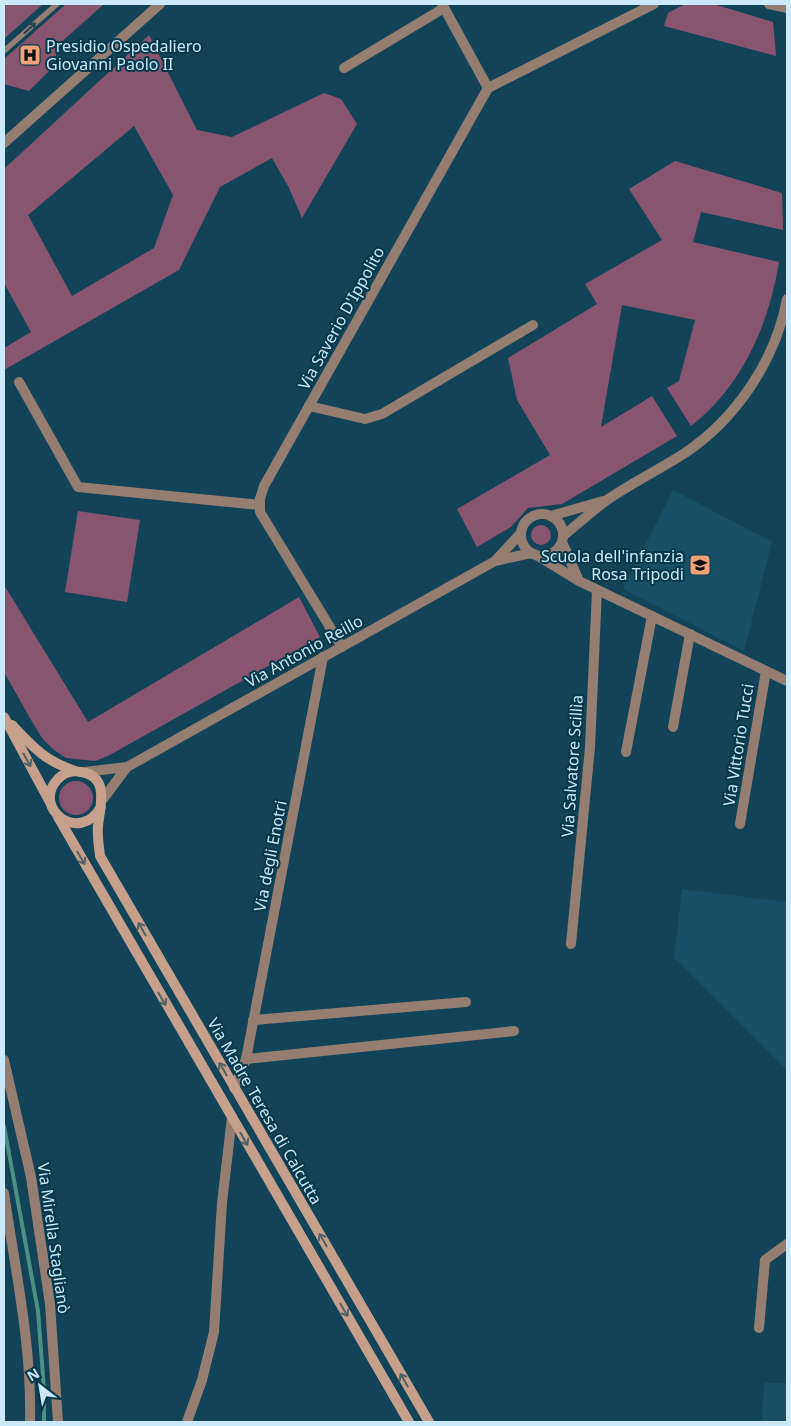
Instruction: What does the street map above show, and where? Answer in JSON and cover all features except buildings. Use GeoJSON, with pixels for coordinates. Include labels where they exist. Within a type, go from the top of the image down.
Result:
{"type":"FeatureCollection","features":[{"type":"Feature","properties":{"kind":"main road","name":"Via Antonio Reillo"},"geometry":{"type":"LineString","coordinates":[[4,716],[39,753],[53,763],[79,771]]}},
{"type":"Feature","properties":{"kind":"main road","name":"Via Antonio Reillo"},"geometry":{"type":"LineString","coordinates":[[4,716],[50,802]]}},
{"type":"Feature","properties":{"kind":"main road"},"geometry":{"type":"LineString","coordinates":[[79,771],[98,782],[102,803],[96,815],[81,823],[64,821],[57,816],[50,802],[53,785],[58,778],[79,771]]}},
{"type":"Feature","properties":{"kind":"main road","name":"Via Madre Teresa di Calcutta"},"geometry":{"type":"LineString","coordinates":[[102,803],[98,840],[100,856],[429,1422]]}},
{"type":"Feature","properties":{"kind":"main road","name":"Via Madre Teresa di Calcutta"},"geometry":{"type":"LineString","coordinates":[[57,816],[409,1422]]}},
{"type":"Feature","properties":{"kind":"street"},"geometry":{"type":"LineString","coordinates":[[120,38],[154,4]]}},
{"type":"Feature","properties":{"kind":"street"},"geometry":{"type":"LineString","coordinates":[[4,144],[160,4]]}},
{"type":"Feature","properties":{"kind":"street"},"geometry":{"type":"LineString","coordinates":[[344,68],[443,6],[488,88],[654,4]]}},
{"type":"Feature","properties":{"kind":"street"},"geometry":{"type":"LineString","coordinates":[[769,4],[787,8]]}},
{"type":"Feature","properties":{"kind":"street","name":"Via Saverio D'Ippolito"},"geometry":{"type":"LineString","coordinates":[[260,505],[264,486],[488,88]]}},
{"type":"Feature","properties":{"kind":"street"},"geometry":{"type":"LineString","coordinates":[[535,555],[553,553],[563,539],[606,500],[686,452],[726,417],[758,377],[784,318],[787,299]]}},
{"type":"Feature","properties":{"kind":"street"},"geometry":{"type":"LineString","coordinates":[[309,406],[365,419],[382,414],[533,326]]}},
{"type":"Feature","properties":{"kind":"street"},"geometry":{"type":"LineString","coordinates":[[18,382],[78,487],[260,505],[260,512],[342,647]]}},
{"type":"Feature","properties":{"kind":"street"},"geometry":{"type":"LineString","coordinates":[[551,516],[606,500]]}},
{"type":"Feature","properties":{"kind":"street"},"geometry":{"type":"LineString","coordinates":[[579,581],[563,539],[560,524],[551,516],[545,514],[532,517],[523,526],[522,533],[524,544],[535,555],[579,581],[787,681]]}},
{"type":"Feature","properties":{"kind":"street","name":"Via Antonio Reillo"},"geometry":{"type":"LineString","coordinates":[[79,771],[127,766],[495,561],[522,533]]}},
{"type":"Feature","properties":{"kind":"street","name":"Via Antonio Reillo"},"geometry":{"type":"LineString","coordinates":[[495,561],[535,555]]}},
{"type":"Feature","properties":{"kind":"street","name":"Via Salvatore Scillìa"},"geometry":{"type":"LineString","coordinates":[[571,944],[590,748],[597,590]]}},
{"type":"Feature","properties":{"kind":"street"},"geometry":{"type":"LineString","coordinates":[[626,752],[652,616]]}},
{"type":"Feature","properties":{"kind":"street"},"geometry":{"type":"LineString","coordinates":[[672,727],[690,634]]}},
{"type":"Feature","properties":{"kind":"street","name":"Via degli Enotri"},"geometry":{"type":"LineString","coordinates":[[234,1088],[246,1059],[323,658]]}},
{"type":"Feature","properties":{"kind":"street","name":"Via Vittorio Tucci"},"geometry":{"type":"LineString","coordinates":[[740,824],[766,671]]}},
{"type":"Feature","properties":{"kind":"street","name":"Via Antonio Reillo"},"geometry":{"type":"LineString","coordinates":[[102,803],[127,766]]}},
{"type":"Feature","properties":{"kind":"street"},"geometry":{"type":"LineString","coordinates":[[253,1020],[466,1002]]}},
{"type":"Feature","properties":{"kind":"street"},"geometry":{"type":"LineString","coordinates":[[246,1059],[514,1031]]}},
{"type":"Feature","properties":{"kind":"street","name":"Via Mirella Staglianò"},"geometry":{"type":"LineString","coordinates":[[4,1060],[33,1187],[50,1304],[58,1422]]}},
{"type":"Feature","properties":{"kind":"street"},"geometry":{"type":"LineString","coordinates":[[187,1422],[202,1380],[214,1332],[222,1203],[232,1117]]}},
{"type":"Feature","properties":{"kind":"street"},"geometry":{"type":"LineString","coordinates":[[4,1193],[31,1380],[30,1422]]}},
{"type":"Feature","properties":{"kind":"street"},"geometry":{"type":"LineString","coordinates":[[759,1328],[765,1260],[787,1244]]}},
{"type":"Feature","properties":{"kind":"lane"},"geometry":{"type":"LineString","coordinates":[[4,51],[57,4]]}},
{"type":"Feature","properties":{"kind":"shaded area"},"geometry":{"type":"Polygon","coordinates":[[[4,4],[43,4],[4,39],[4,4]]]}},
{"type":"Feature","properties":{"kind":"shaded area","name":"Presidio Ospedaliero Giovanni Paolo II"},"geometry":{"type":"Polygon","coordinates":[[[66,4],[104,4],[58,45],[54,66],[29,91],[4,84],[4,59],[66,4]]]}},
{"type":"Feature","properties":{"kind":"shaded area"},"geometry":{"type":"Polygon","coordinates":[[[685,4],[713,4],[773,22],[776,56],[664,26],[668,13],[685,4]]]}},
{"type":"Feature","properties":{"kind":"shaded area"},"geometry":{"type":"Polygon","coordinates":[[[149,35],[197,130],[232,137],[324,93],[341,99],[357,124],[302,218],[289,188],[272,158],[220,187],[179,270],[4,370],[4,348],[31,332],[4,283],[4,169],[149,35]],[[134,126],[28,215],[72,296],[154,248],[173,195],[134,126]]]}},
{"type":"Feature","properties":{"kind":"shaded area"},"geometry":{"type":"Polygon","coordinates":[[[675,161],[782,193],[783,230],[701,212],[693,242],[779,262],[768,308],[750,353],[725,393],[691,426],[667,388],[679,381],[695,320],[622,305],[601,427],[652,396],[677,436],[562,504],[528,508],[511,527],[477,547],[457,509],[550,455],[517,400],[508,358],[597,304],[585,284],[662,240],[629,189],[675,161]]]}},
{"type":"Feature","properties":{"kind":"shaded area","name":"Scuola dell'infanzia Rosa Tripodi"},"geometry":{"type":"Polygon","coordinates":[[[673,490],[772,542],[744,651],[623,589],[673,490]]]}},
{"type":"Feature","properties":{"kind":"shaded area"},"geometry":{"type":"Polygon","coordinates":[[[78,511],[140,520],[127,602],[65,592],[78,511]]]}},
{"type":"Feature","properties":{"kind":"shaded area"},"geometry":{"type":"Polygon","coordinates":[[[541,525],[548,528],[551,535],[548,542],[541,545],[534,542],[531,535],[534,528],[541,525]]]}},
{"type":"Feature","properties":{"kind":"shaded area"},"geometry":{"type":"Polygon","coordinates":[[[4,585],[88,722],[299,597],[320,637],[108,756],[95,761],[66,758],[54,750],[42,738],[4,672],[4,585]]]}},
{"type":"Feature","properties":{"kind":"shaded area"},"geometry":{"type":"Polygon","coordinates":[[[76,781],[83,782],[88,786],[92,791],[92,805],[88,810],[83,814],[76,815],[69,814],[64,810],[60,805],[59,798],[60,791],[64,786],[69,782],[76,781]]]}},
{"type":"Feature","properties":{"kind":"shaded area"},"geometry":{"type":"Polygon","coordinates":[[[682,889],[787,902],[787,1070],[674,957],[682,889]]]}},
{"type":"Feature","properties":{"kind":"shaded area"},"geometry":{"type":"Polygon","coordinates":[[[764,1383],[787,1383],[787,1422],[762,1422],[764,1383]]]}},
{"type":"Feature","properties":{"kind":"waterway"},"geometry":{"type":"LineString","coordinates":[[4,1126],[38,1311],[44,1389],[44,1422]]}},
{"type":"Feature","properties":{"kind":"place","name":"Presidio Ospedaliero Giovanni Paolo II"},"geometry":{"type":"Point","coordinates":[30,55]}},
{"type":"Feature","properties":{"kind":"place","name":"Scuola dell'infanzia Rosa Tripodi"},"geometry":{"type":"Point","coordinates":[700,565]}}]}
